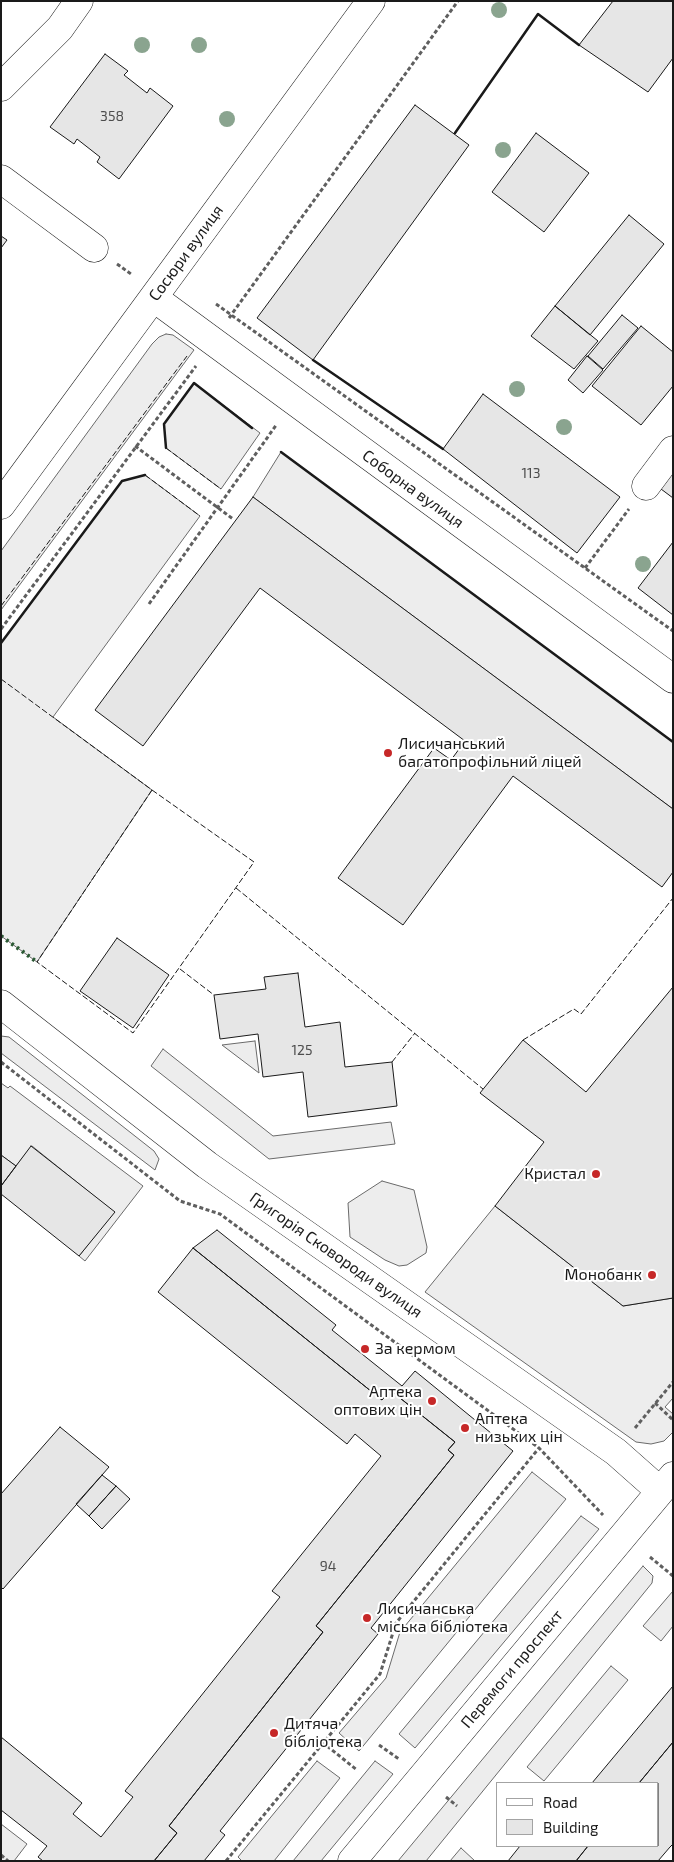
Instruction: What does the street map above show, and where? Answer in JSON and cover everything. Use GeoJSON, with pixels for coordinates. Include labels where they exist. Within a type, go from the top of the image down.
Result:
{"type":"FeatureCollection","features":[{"type":"Feature","properties":{"kind":"main road"},"geometry":{"type":"LineString","coordinates":[[1,87],[60,28],[79,1]]}},
{"type":"Feature","properties":{"kind":"main road","name":"Сосюри вулиця"},"geometry":{"type":"LineString","coordinates":[[1,506],[371,1]]}},
{"type":"Feature","properties":{"kind":"main road"},"geometry":{"type":"LineString","coordinates":[[1,180],[94,248]]}},
{"type":"Feature","properties":{"kind":"main road","name":"Соборна вулиця"},"geometry":{"type":"LineString","coordinates":[[154,298],[673,679]]}},
{"type":"Feature","properties":{"kind":"main road"},"geometry":{"type":"LineString","coordinates":[[646,486],[673,450]]}},
{"type":"Feature","properties":{"kind":"main road","name":"Григорія Сковороди вулиця"},"geometry":{"type":"LineString","coordinates":[[1,1004],[207,1165],[669,1490]]}},
{"type":"Feature","properties":{"kind":"main road","name":"Перемоги проспект"},"geometry":{"type":"LineString","coordinates":[[352,1861],[669,1490]]}},
{"type":"Feature","properties":{"kind":"path"},"geometry":{"type":"LineString","coordinates":[[232,314],[673,631]]}},
{"type":"Feature","properties":{"kind":"path"},"geometry":{"type":"LineString","coordinates":[[149,604],[294,401]]}},
{"type":"Feature","properties":{"kind":"path"},"geometry":{"type":"LineString","coordinates":[[135,446],[234,520]]}},
{"type":"Feature","properties":{"kind":"path"},"geometry":{"type":"LineString","coordinates":[[585,568],[646,486]]}},
{"type":"Feature","properties":{"kind":"path"},"geometry":{"type":"LineString","coordinates":[[1,1062],[180,1201],[220,1214],[539,1448],[606,1519]]}},
{"type":"Feature","properties":{"kind":"path"},"geometry":{"type":"LineString","coordinates":[[634,1430],[673,1382]]}},
{"type":"Feature","properties":{"kind":"path"},"geometry":{"type":"LineString","coordinates":[[655,1403],[673,1420]]}},
{"type":"Feature","properties":{"kind":"path"},"geometry":{"type":"LineString","coordinates":[[226,1861],[322,1742],[380,1674],[396,1623],[539,1448]]}},
{"type":"Feature","properties":{"kind":"path"},"geometry":{"type":"LineString","coordinates":[[650,1557],[673,1576]]}},
{"type":"Feature","properties":{"kind":"path"},"geometry":{"type":"LineString","coordinates":[[322,1742],[357,1770]]}},
{"type":"Feature","properties":{"kind":"path"},"geometry":{"type":"LineString","coordinates":[[379,1745],[403,1762]]}},
{"type":"Feature","properties":{"kind":"path"},"geometry":{"type":"LineString","coordinates":[[446,1796],[457,1806]]}},
{"type":"Feature","properties":{"kind":"path"},"geometry":{"type":"LineString","coordinates":[[1,1855],[8,1861]]}},
{"type":"Feature","properties":{"kind":"shaded area"},"geometry":{"type":"Polygon","coordinates":[[[166,334],[173,335],[194,350],[1,610],[1,551],[152,344],[159,337],[166,334]]]}},
{"type":"Feature","properties":{"kind":"shaded area"},"geometry":{"type":"Polygon","coordinates":[[[194,383],[260,433],[221,489],[166,448],[164,424],[194,383]]]}},
{"type":"Feature","properties":{"kind":"shaded area"},"geometry":{"type":"Polygon","coordinates":[[[281,452],[673,742],[673,809],[253,497],[281,452]]]}},
{"type":"Feature","properties":{"kind":"shaded area"},"geometry":{"type":"Polygon","coordinates":[[[145,475],[200,516],[53,717],[152,790],[37,962],[1,936],[1,643],[122,481],[145,475]]]}},
{"type":"Feature","properties":{"kind":"shaded area"},"geometry":{"type":"Polygon","coordinates":[[[1,1036],[9,1037],[154,1151],[159,1159],[155,1170],[1,1053],[1,1036]]]}},
{"type":"Feature","properties":{"kind":"shaded area"},"geometry":{"type":"Polygon","coordinates":[[[255,1041],[259,1073],[222,1045],[255,1041]]]}},
{"type":"Feature","properties":{"kind":"shaded area"},"geometry":{"type":"Polygon","coordinates":[[[163,1049],[273,1136],[391,1122],[395,1144],[269,1159],[151,1066],[163,1049]]]}},
{"type":"Feature","properties":{"kind":"shaded area"},"geometry":{"type":"Polygon","coordinates":[[[1,1083],[8,1088],[10,1086],[143,1186],[85,1261],[79,1256],[114,1212],[32,1146],[16,1166],[1,1155],[1,1083]]]}},
{"type":"Feature","properties":{"kind":"shaded area"},"geometry":{"type":"Polygon","coordinates":[[[382,1181],[414,1190],[427,1247],[426,1253],[407,1265],[399,1266],[385,1260],[350,1237],[348,1203],[382,1181]]]}},
{"type":"Feature","properties":{"kind":"shaded area"},"geometry":{"type":"Polygon","coordinates":[[[495,1206],[623,1306],[673,1298],[673,1398],[665,1407],[673,1414],[673,1432],[664,1441],[651,1444],[636,1442],[425,1292],[495,1206]]]}},
{"type":"Feature","properties":{"kind":"shaded area"},"geometry":{"type":"Polygon","coordinates":[[[532,1472],[566,1499],[359,1751],[339,1733],[386,1678],[400,1632],[532,1472]]]}},
{"type":"Feature","properties":{"kind":"shaded area"},"geometry":{"type":"Polygon","coordinates":[[[581,1516],[599,1529],[415,1748],[399,1734],[581,1516]]]}},
{"type":"Feature","properties":{"kind":"shaded area"},"geometry":{"type":"Polygon","coordinates":[[[643,1566],[653,1576],[652,1583],[426,1861],[398,1861],[643,1566]]]}},
{"type":"Feature","properties":{"kind":"shaded area"},"geometry":{"type":"Polygon","coordinates":[[[673,1591],[673,1626],[661,1641],[643,1626],[673,1591]]]}},
{"type":"Feature","properties":{"kind":"shaded area"},"geometry":{"type":"Polygon","coordinates":[[[611,1666],[628,1680],[544,1781],[527,1767],[611,1666]]]}},
{"type":"Feature","properties":{"kind":"shaded area"},"geometry":{"type":"Polygon","coordinates":[[[317,1761],[340,1778],[274,1861],[242,1861],[238,1857],[317,1761]]]}},
{"type":"Feature","properties":{"kind":"shaded area"},"geometry":{"type":"Polygon","coordinates":[[[375,1761],[393,1774],[321,1861],[293,1861],[375,1761]]]}},
{"type":"Feature","properties":{"kind":"shaded area"},"geometry":{"type":"Polygon","coordinates":[[[1,1824],[27,1844],[14,1861],[1,1861],[1,1824]]]}},
{"type":"Feature","properties":{"kind":"shaded area"},"geometry":{"type":"Polygon","coordinates":[[[461,1848],[475,1861],[450,1861],[461,1848]]]}},
{"type":"Feature","properties":{"kind":"building"},"geometry":{"type":"Polygon","coordinates":[[[613,1],[673,1],[673,58],[648,92],[579,45],[613,1]]]}},
{"type":"Feature","properties":{"kind":"building"},"geometry":{"type":"Polygon","coordinates":[[[105,54],[128,71],[124,75],[147,93],[150,88],[173,106],[119,179],[97,162],[100,157],[77,139],[74,144],[50,127],[105,54]]]}},
{"type":"Feature","properties":{"kind":"building"},"geometry":{"type":"Polygon","coordinates":[[[415,105],[469,145],[313,360],[257,318],[415,105]]]}},
{"type":"Feature","properties":{"kind":"building"},"geometry":{"type":"Polygon","coordinates":[[[536,133],[589,173],[544,232],[492,192],[536,133]]]}},
{"type":"Feature","properties":{"kind":"building"},"geometry":{"type":"Polygon","coordinates":[[[629,215],[664,244],[590,335],[555,306],[629,215]]]}},
{"type":"Feature","properties":{"kind":"building"},"geometry":{"type":"Polygon","coordinates":[[[1,236],[7,240],[1,248],[1,236]]]}},
{"type":"Feature","properties":{"kind":"building"},"geometry":{"type":"Polygon","coordinates":[[[555,306],[598,341],[574,369],[531,336],[555,306]]]}},
{"type":"Feature","properties":{"kind":"building"},"geometry":{"type":"Polygon","coordinates":[[[622,315],[638,328],[603,369],[588,356],[622,315]]]}},
{"type":"Feature","properties":{"kind":"building"},"geometry":{"type":"Polygon","coordinates":[[[641,326],[673,352],[673,386],[641,425],[592,386],[641,326]]]}},
{"type":"Feature","properties":{"kind":"building"},"geometry":{"type":"Polygon","coordinates":[[[587,356],[603,370],[583,393],[568,380],[587,356]]]}},
{"type":"Feature","properties":{"kind":"building"},"geometry":{"type":"Polygon","coordinates":[[[483,394],[620,497],[577,553],[443,449],[483,394]]]}},
{"type":"Feature","properties":{"kind":"building"},"geometry":{"type":"Polygon","coordinates":[[[673,465],[673,498],[657,486],[673,465]]]}},
{"type":"Feature","properties":{"kind":"building"},"geometry":{"type":"Polygon","coordinates":[[[253,497],[673,809],[673,872],[662,887],[513,776],[403,925],[338,878],[434,748],[451,760],[465,741],[260,588],[143,746],[95,710],[253,497]]]}},
{"type":"Feature","properties":{"kind":"building"},"geometry":{"type":"Polygon","coordinates":[[[673,542],[673,615],[638,588],[673,542]]]}},
{"type":"Feature","properties":{"kind":"building"},"geometry":{"type":"Polygon","coordinates":[[[117,938],[169,975],[133,1028],[80,991],[117,938]]]}},
{"type":"Feature","properties":{"kind":"building"},"geometry":{"type":"Polygon","coordinates":[[[298,973],[305,1027],[340,1022],[345,1067],[392,1062],[397,1106],[308,1117],[303,1072],[263,1077],[258,1034],[220,1039],[214,995],[266,989],[264,977],[298,973]]]}},
{"type":"Feature","properties":{"kind":"building","name":"Кристал"},"geometry":{"type":"Polygon","coordinates":[[[673,987],[673,1298],[623,1306],[495,1206],[544,1142],[480,1093],[523,1040],[586,1092],[673,987]]]}},
{"type":"Feature","properties":{"kind":"building"},"geometry":{"type":"Polygon","coordinates":[[[31,1146],[115,1212],[79,1256],[1,1194],[1,1186],[31,1146]]]}},
{"type":"Feature","properties":{"kind":"building"},"geometry":{"type":"Polygon","coordinates":[[[1,1155],[16,1166],[1,1186],[1,1155]]]}},
{"type":"Feature","properties":{"kind":"building"},"geometry":{"type":"Polygon","coordinates":[[[217,1230],[336,1325],[332,1330],[402,1386],[415,1371],[513,1451],[371,1628],[378,1634],[220,1831],[225,1835],[204,1861],[154,1861],[177,1833],[169,1826],[323,1632],[316,1626],[454,1455],[448,1450],[455,1442],[390,1390],[382,1400],[193,1248],[217,1230]]]}},
{"type":"Feature","properties":{"kind":"building"},"geometry":{"type":"Polygon","coordinates":[[[193,1248],[382,1400],[390,1390],[455,1442],[448,1450],[454,1455],[316,1626],[323,1632],[169,1826],[177,1833],[154,1861],[43,1861],[38,1857],[47,1846],[1,1810],[1,1737],[82,1803],[73,1814],[101,1837],[133,1797],[125,1791],[280,1597],[272,1591],[381,1456],[355,1434],[347,1444],[158,1292],[193,1248]]]}},
{"type":"Feature","properties":{"kind":"building"},"geometry":{"type":"Polygon","coordinates":[[[60,1427],[109,1467],[3,1589],[1,1587],[1,1494],[60,1427]]]}},
{"type":"Feature","properties":{"kind":"building"},"geometry":{"type":"Polygon","coordinates":[[[102,1475],[116,1486],[89,1516],[76,1504],[102,1475]]]}},
{"type":"Feature","properties":{"kind":"building"},"geometry":{"type":"Polygon","coordinates":[[[116,1486],[130,1499],[102,1529],[89,1516],[116,1486]]]}},
{"type":"Feature","properties":{"kind":"building"},"geometry":{"type":"Polygon","coordinates":[[[673,1686],[673,1742],[640,1782],[593,1782],[673,1686]]]}},
{"type":"Feature","properties":{"kind":"building"},"geometry":{"type":"Polygon","coordinates":[[[673,1742],[673,1844],[658,1861],[576,1861],[587,1847],[659,1847],[659,1782],[640,1782],[673,1742]]]}},
{"type":"Feature","properties":{"kind":"building"},"geometry":{"type":"Polygon","coordinates":[[[519,1847],[587,1847],[576,1861],[508,1861],[519,1847]]]}},
{"type":"Feature","properties":{"kind":"hedge"},"geometry":{"type":"LineString","coordinates":[[1,936],[37,962]]}},
{"type":"Feature","properties":{"kind":"fence"},"geometry":{"type":"LineString","coordinates":[[1,606],[187,356]]}},
{"type":"Feature","properties":{"kind":"fence"},"geometry":{"type":"LineString","coordinates":[[166,448],[221,489]]}},
{"type":"Feature","properties":{"kind":"fence"},"geometry":{"type":"LineString","coordinates":[[145,475],[200,516]]}},
{"type":"Feature","properties":{"kind":"fence"},"geometry":{"type":"LineString","coordinates":[[1,679],[152,790]]}},
{"type":"Feature","properties":{"kind":"fence"},"geometry":{"type":"LineString","coordinates":[[152,790],[254,862],[133,1033],[37,962],[152,790]]}},
{"type":"Feature","properties":{"kind":"fence"},"geometry":{"type":"LineString","coordinates":[[236,888],[483,1089]]}},
{"type":"Feature","properties":{"kind":"fence"},"geometry":{"type":"LineString","coordinates":[[523,1040],[574,1009],[581,1014],[673,898]]}},
{"type":"Feature","properties":{"kind":"fence"},"geometry":{"type":"LineString","coordinates":[[180,969],[214,995]]}},
{"type":"Feature","properties":{"kind":"fence"},"geometry":{"type":"LineString","coordinates":[[392,1062],[415,1033]]}},
{"type":"Feature","properties":{"kind":"wall"},"geometry":{"type":"LineString","coordinates":[[455,133],[538,14],[579,45]]}},
{"type":"Feature","properties":{"kind":"wall"},"geometry":{"type":"LineString","coordinates":[[313,360],[443,449]]}},
{"type":"Feature","properties":{"kind":"wall"},"geometry":{"type":"LineString","coordinates":[[166,448],[164,424],[194,383],[252,428]]}},
{"type":"Feature","properties":{"kind":"wall"},"geometry":{"type":"LineString","coordinates":[[281,452],[673,742]]}},
{"type":"Feature","properties":{"kind":"wall"},"geometry":{"type":"LineString","coordinates":[[1,643],[122,481],[145,475]]}},
{"type":"Feature","properties":{"kind":"place","name":"Лисичанський багатопрофільний ліцей"},"geometry":{"type":"Point","coordinates":[388,753]}},
{"type":"Feature","properties":{"kind":"place","name":"Кристал"},"geometry":{"type":"Point","coordinates":[596,1174]}},
{"type":"Feature","properties":{"kind":"place","name":"Монобанк"},"geometry":{"type":"Point","coordinates":[652,1275]}},
{"type":"Feature","properties":{"kind":"place","name":"За кермом"},"geometry":{"type":"Point","coordinates":[365,1349]}},
{"type":"Feature","properties":{"kind":"place","name":"Аптека оптових цін"},"geometry":{"type":"Point","coordinates":[432,1401]}},
{"type":"Feature","properties":{"kind":"place","name":"Аптека низьких цін"},"geometry":{"type":"Point","coordinates":[465,1428]}},
{"type":"Feature","properties":{"kind":"place","name":"Лисичанська мiська бiблiотека"},"geometry":{"type":"Point","coordinates":[367,1618]}},
{"type":"Feature","properties":{"kind":"place","name":"Дитяча бiблiотека"},"geometry":{"type":"Point","coordinates":[274,1733]}}]}
